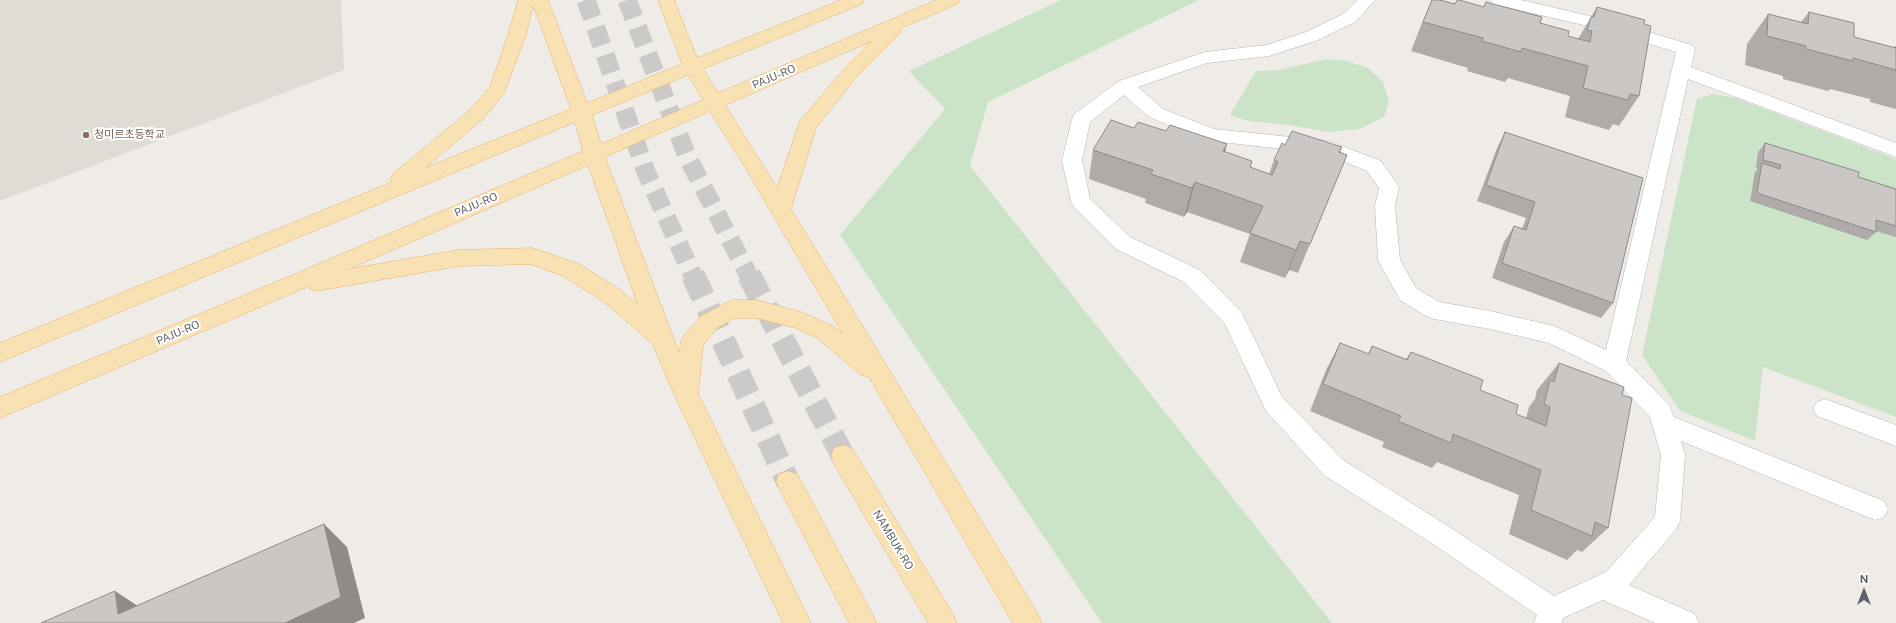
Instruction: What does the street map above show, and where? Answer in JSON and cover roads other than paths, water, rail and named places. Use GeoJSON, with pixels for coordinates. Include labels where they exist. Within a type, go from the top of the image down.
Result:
{"type":"FeatureCollection","features":[{"type":"Feature","properties":{"kind":"main road"},"geometry":{"type":"LineString","coordinates":[[384,193],[477,114],[498,89],[517,35],[526,0]]}},
{"type":"Feature","properties":{"kind":"main road"},"geometry":{"type":"LineString","coordinates":[[540,0],[581,112],[594,154],[661,337],[686,394],[797,623]]}},
{"type":"Feature","properties":{"kind":"main road"},"geometry":{"type":"LineString","coordinates":[[666,0],[692,67],[715,102],[1028,623]]}},
{"type":"Feature","properties":{"kind":"main road"},"geometry":{"type":"LineString","coordinates":[[0,353],[384,193],[856,0]]}},
{"type":"Feature","properties":{"kind":"main road","name":"PAJU-RO"},"geometry":{"type":"LineString","coordinates":[[0,408],[282,289],[951,0]]}},
{"type":"Feature","properties":{"kind":"main road"},"geometry":{"type":"LineString","coordinates":[[780,211],[807,126],[851,72],[900,22]]}},
{"type":"Feature","properties":{"kind":"main road"},"geometry":{"type":"LineString","coordinates":[[282,289],[459,258],[532,256],[572,270],[611,295],[661,337]]}},
{"type":"Feature","properties":{"kind":"main road"},"geometry":{"type":"LineString","coordinates":[[686,394],[692,342],[709,322],[732,309],[756,309],[801,321],[826,332],[882,379]]}},
{"type":"Feature","properties":{"kind":"main road","name":"NAMBUK-RO"},"geometry":{"type":"LineString","coordinates":[[843,456],[943,623]]}},
{"type":"Feature","properties":{"kind":"main road"},"geometry":{"type":"LineString","coordinates":[[788,482],[864,623]]}},
{"type":"Feature","properties":{"kind":"street"},"geometry":{"type":"LineString","coordinates":[[1125,85],[1156,113],[1211,135],[1329,148],[1374,166],[1389,187],[1385,206],[1389,260],[1408,294],[1434,310],[1490,320],[1554,335],[1614,364],[1661,412],[1673,455],[1667,521],[1615,581],[1602,586],[1550,616],[1442,536],[1334,468],[1274,404],[1234,318],[1192,276],[1123,243],[1081,202],[1072,160],[1081,118],[1125,85],[1205,58],[1269,50],[1312,36],[1349,18],[1367,0]]}},
{"type":"Feature","properties":{"kind":"street"},"geometry":{"type":"LineString","coordinates":[[1499,0],[1605,26],[1686,49],[1614,364]]}},
{"type":"Feature","properties":{"kind":"street"},"geometry":{"type":"LineString","coordinates":[[1681,70],[1896,150]]}},
{"type":"Feature","properties":{"kind":"street"},"geometry":{"type":"LineString","coordinates":[[1825,409],[1896,436]]}},
{"type":"Feature","properties":{"kind":"street"},"geometry":{"type":"LineString","coordinates":[[1665,424],[1875,509]]}},
{"type":"Feature","properties":{"kind":"street"},"geometry":{"type":"LineString","coordinates":[[1602,586],[1685,623]]}},
{"type":"Feature","properties":{"kind":"tunnel"},"geometry":{"type":"LineString","coordinates":[[586,0],[646,172],[693,276]]}},
{"type":"Feature","properties":{"kind":"tunnel"},"geometry":{"type":"LineString","coordinates":[[627,0],[687,156],[749,276]]}},
{"type":"Feature","properties":{"kind":"tunnel"},"geometry":{"type":"LineString","coordinates":[[693,275],[788,482]]}},
{"type":"Feature","properties":{"kind":"tunnel"},"geometry":{"type":"LineString","coordinates":[[749,275],[843,456]]}},
{"type":"Feature","properties":{"kind":"place","name":"청미르초등학교"},"geometry":{"type":"Point","coordinates":[86,135]}}]}
